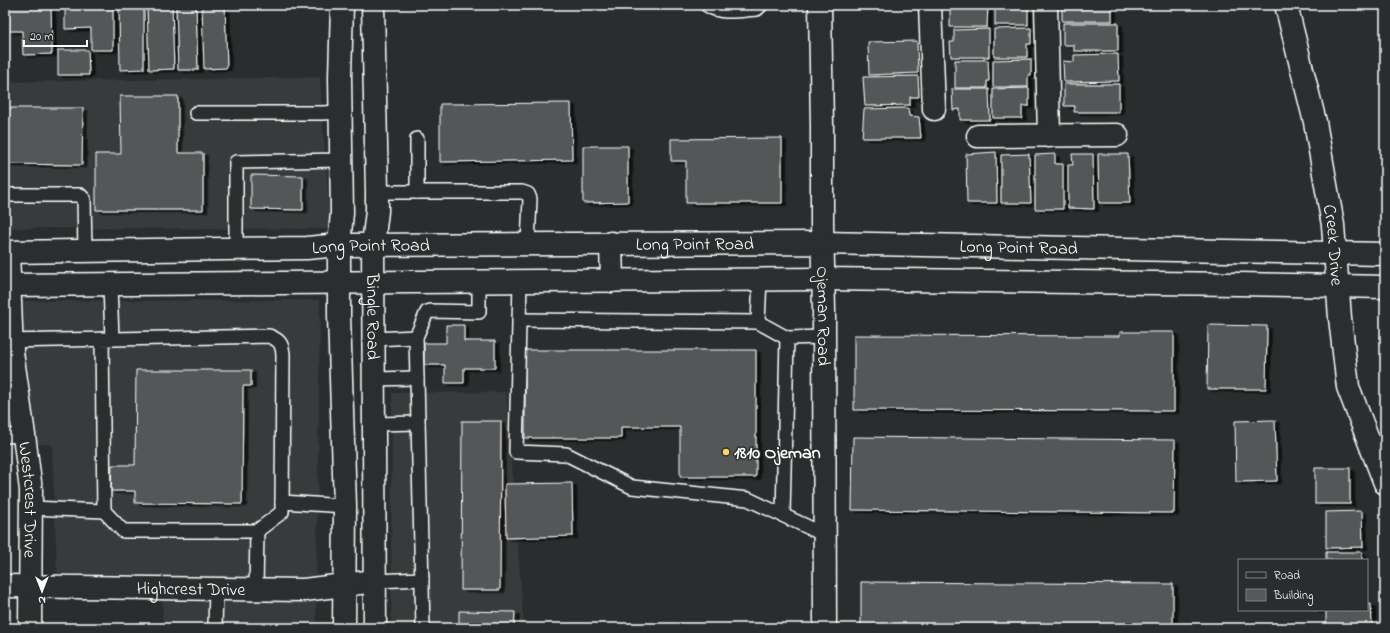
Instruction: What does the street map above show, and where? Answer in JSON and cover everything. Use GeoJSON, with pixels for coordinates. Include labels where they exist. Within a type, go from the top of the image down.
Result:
{"type":"FeatureCollection","features":[{"type":"Feature","properties":{"kind":"main road","name":"Bingle Road"},"geometry":{"type":"LineString","coordinates":[[342,5],[340,112],[342,212],[339,245],[339,315],[345,506],[344,628]]}},
{"type":"Feature","properties":{"kind":"main road","name":"Bingle Road"},"geometry":{"type":"LineString","coordinates":[[373,5],[377,192],[377,211],[373,245],[376,581],[375,628]]}},
{"type":"Feature","properties":{"kind":"main road","name":"Ojeman Road"},"geometry":{"type":"LineString","coordinates":[[820,5],[824,337],[825,628]]}},
{"type":"Feature","properties":{"kind":"main road"},"geometry":{"type":"LineString","coordinates":[[930,5],[934,109]]}},
{"type":"Feature","properties":{"kind":"main road"},"geometry":{"type":"LineString","coordinates":[[1046,5],[1049,136]]}},
{"type":"Feature","properties":{"kind":"main road","name":"Creek Drive"},"geometry":{"type":"LineString","coordinates":[[1286,5],[1315,122],[1333,225],[1348,387],[1385,482]]}},
{"type":"Feature","properties":{"kind":"main road"},"geometry":{"type":"LineString","coordinates":[[978,136],[1117,135]]}},
{"type":"Feature","properties":{"kind":"main road"},"geometry":{"type":"LineString","coordinates":[[611,243],[612,281]]}},
{"type":"Feature","properties":{"kind":"main road","name":"Long Point Road"},"geometry":{"type":"LineString","coordinates":[[6,252],[236,250],[308,248],[339,245],[822,243],[1385,254]]}},
{"type":"Feature","properties":{"kind":"main road","name":"Westcrest Drive"},"geometry":{"type":"LineString","coordinates":[[6,252],[8,341],[12,352],[15,436],[31,490],[30,628]]}},
{"type":"Feature","properties":{"kind":"main road","name":"Long Point Road"},"geometry":{"type":"LineString","coordinates":[[7,285],[339,284],[374,282],[823,279],[1385,287]]}},
{"type":"Feature","properties":{"kind":"main road","name":"Highcrest Drive"},"geometry":{"type":"LineString","coordinates":[[5,586],[304,590],[376,581]]}},
{"type":"Feature","properties":{"kind":"lane"},"geometry":{"type":"LineString","coordinates":[[707,5],[722,12],[757,8],[762,5]]}},
{"type":"Feature","properties":{"kind":"lane"},"geometry":{"type":"LineString","coordinates":[[196,113],[340,112]]}},
{"type":"Feature","properties":{"kind":"lane"},"geometry":{"type":"LineString","coordinates":[[417,139],[417,192]]}},
{"type":"Feature","properties":{"kind":"lane"},"geometry":{"type":"LineString","coordinates":[[236,250],[236,162],[342,160]]}},
{"type":"Feature","properties":{"kind":"lane"},"geometry":{"type":"LineString","coordinates":[[377,192],[522,192],[528,194],[530,199],[528,244]]}},
{"type":"Feature","properties":{"kind":"lane"},"geometry":{"type":"LineString","coordinates":[[5,195],[80,195],[84,199],[85,251]]}},
{"type":"Feature","properties":{"kind":"lane"},"geometry":{"type":"LineString","coordinates":[[758,322],[760,279]]}},
{"type":"Feature","properties":{"kind":"lane"},"geometry":{"type":"LineString","coordinates":[[423,628],[416,337],[427,312],[479,312],[479,282]]}},
{"type":"Feature","properties":{"kind":"lane"},"geometry":{"type":"LineString","coordinates":[[520,282],[516,452],[566,454],[632,487],[748,499],[825,535]]}},
{"type":"Feature","properties":{"kind":"lane"},"geometry":{"type":"LineString","coordinates":[[8,341],[107,339],[269,336],[277,339],[282,344],[283,354],[282,512],[257,531],[122,531],[104,511],[107,339],[110,285]]}},
{"type":"Feature","properties":{"kind":"lane"},"geometry":{"type":"LineString","coordinates":[[519,320],[758,322],[787,338],[824,337]]}},
{"type":"Feature","properties":{"kind":"lane"},"geometry":{"type":"LineString","coordinates":[[373,339],[416,337]]}},
{"type":"Feature","properties":{"kind":"lane"},"geometry":{"type":"LineString","coordinates":[[783,515],[787,338]]}},
{"type":"Feature","properties":{"kind":"lane"},"geometry":{"type":"LineString","coordinates":[[374,379],[417,378]]}},
{"type":"Feature","properties":{"kind":"lane"},"geometry":{"type":"LineString","coordinates":[[374,424],[418,423]]}},
{"type":"Feature","properties":{"kind":"lane"},"geometry":{"type":"LineString","coordinates":[[282,502],[345,506]]}},
{"type":"Feature","properties":{"kind":"lane"},"geometry":{"type":"LineString","coordinates":[[31,508],[104,511]]}},
{"type":"Feature","properties":{"kind":"lane"},"geometry":{"type":"LineString","coordinates":[[256,590],[257,531]]}},
{"type":"Feature","properties":{"kind":"lane"},"geometry":{"type":"LineString","coordinates":[[376,581],[422,580]]}},
{"type":"Feature","properties":{"kind":"lane"},"geometry":{"type":"LineString","coordinates":[[215,628],[216,589]]}},
{"type":"Feature","properties":{"kind":"shaded area"},"geometry":{"type":"Polygon","coordinates":[[[320,77],[331,229],[5,228],[5,82],[320,77]]]}},
{"type":"Feature","properties":{"kind":"shaded area"},"geometry":{"type":"Polygon","coordinates":[[[320,300],[316,628],[163,628],[161,577],[57,573],[52,444],[5,444],[5,301],[320,300]]]}},
{"type":"Feature","properties":{"kind":"shaded area"},"geometry":{"type":"Polygon","coordinates":[[[506,392],[524,628],[391,628],[392,393],[506,392]]]}},
{"type":"Feature","properties":{"kind":"building"},"geometry":{"type":"Polygon","coordinates":[[[9,5],[51,5],[52,54],[23,55],[22,31],[9,31],[9,5]]]}},
{"type":"Feature","properties":{"kind":"building"},"geometry":{"type":"Polygon","coordinates":[[[65,5],[113,5],[113,50],[91,50],[91,28],[65,29],[65,5]]]}},
{"type":"Feature","properties":{"kind":"building"},"geometry":{"type":"Polygon","coordinates":[[[119,5],[144,5],[144,69],[120,70],[119,5]]]}},
{"type":"Feature","properties":{"kind":"building"},"geometry":{"type":"Polygon","coordinates":[[[147,5],[172,5],[174,69],[149,70],[147,5]]]}},
{"type":"Feature","properties":{"kind":"building"},"geometry":{"type":"Polygon","coordinates":[[[176,5],[196,5],[198,70],[178,70],[176,5]]]}},
{"type":"Feature","properties":{"kind":"building"},"geometry":{"type":"Polygon","coordinates":[[[202,5],[225,5],[227,68],[204,69],[202,5]]]}},
{"type":"Feature","properties":{"kind":"building"},"geometry":{"type":"Polygon","coordinates":[[[988,5],[987,27],[950,27],[950,6],[988,5]]]}},
{"type":"Feature","properties":{"kind":"building"},"geometry":{"type":"Polygon","coordinates":[[[995,5],[1028,5],[1028,25],[995,25],[995,5]]]}},
{"type":"Feature","properties":{"kind":"building"},"geometry":{"type":"Polygon","coordinates":[[[1062,5],[1112,5],[1112,21],[1062,21],[1062,5]]]}},
{"type":"Feature","properties":{"kind":"building"},"geometry":{"type":"Polygon","coordinates":[[[1063,23],[1118,23],[1118,51],[1074,51],[1074,45],[1063,45],[1063,23]]]}},
{"type":"Feature","properties":{"kind":"building"},"geometry":{"type":"Polygon","coordinates":[[[1031,28],[1031,44],[1027,44],[1027,57],[994,57],[994,29],[1031,28]]]}},
{"type":"Feature","properties":{"kind":"building"},"geometry":{"type":"Polygon","coordinates":[[[989,29],[989,57],[951,57],[950,42],[954,42],[954,30],[989,29]]]}},
{"type":"Feature","properties":{"kind":"building"},"geometry":{"type":"Polygon","coordinates":[[[917,41],[918,73],[869,75],[868,42],[917,41]]]}},
{"type":"Feature","properties":{"kind":"building"},"geometry":{"type":"Polygon","coordinates":[[[58,50],[88,50],[89,75],[58,75],[58,50]]]}},
{"type":"Feature","properties":{"kind":"building"},"geometry":{"type":"Polygon","coordinates":[[[1118,54],[1119,81],[1064,82],[1063,61],[1074,62],[1074,55],[1118,54]]]}},
{"type":"Feature","properties":{"kind":"building"},"geometry":{"type":"Polygon","coordinates":[[[1031,59],[1031,75],[1028,75],[1028,87],[993,87],[993,60],[1031,59]]]}},
{"type":"Feature","properties":{"kind":"building"},"geometry":{"type":"Polygon","coordinates":[[[955,60],[988,60],[989,81],[987,81],[987,88],[955,88],[955,60]]]}},
{"type":"Feature","properties":{"kind":"building"},"geometry":{"type":"Polygon","coordinates":[[[918,76],[919,97],[910,97],[910,105],[865,106],[863,77],[918,76]]]}},
{"type":"Feature","properties":{"kind":"building"},"geometry":{"type":"Polygon","coordinates":[[[1064,84],[1119,84],[1119,112],[1074,112],[1075,106],[1064,106],[1064,84]]]}},
{"type":"Feature","properties":{"kind":"building"},"geometry":{"type":"Polygon","coordinates":[[[1029,88],[1029,106],[1022,106],[1022,118],[993,118],[993,89],[1029,88]]]}},
{"type":"Feature","properties":{"kind":"building"},"geometry":{"type":"Polygon","coordinates":[[[952,89],[989,89],[990,120],[960,120],[960,109],[953,110],[952,89]]]}},
{"type":"Feature","properties":{"kind":"building"},"geometry":{"type":"Polygon","coordinates":[[[120,96],[178,96],[178,153],[203,153],[203,210],[96,210],[96,154],[121,154],[120,96]]]}},
{"type":"Feature","properties":{"kind":"building"},"geometry":{"type":"Polygon","coordinates":[[[571,103],[572,160],[440,162],[440,104],[571,103]]]}},
{"type":"Feature","properties":{"kind":"building"},"geometry":{"type":"Polygon","coordinates":[[[5,108],[83,108],[82,165],[5,164],[5,108]]]}},
{"type":"Feature","properties":{"kind":"building"},"geometry":{"type":"Polygon","coordinates":[[[908,108],[909,116],[919,117],[921,138],[862,138],[864,109],[908,108]]]}},
{"type":"Feature","properties":{"kind":"building"},"geometry":{"type":"Polygon","coordinates":[[[782,138],[782,203],[686,203],[686,161],[671,161],[671,139],[782,138]]]}},
{"type":"Feature","properties":{"kind":"building"},"geometry":{"type":"Polygon","coordinates":[[[583,146],[628,146],[628,202],[583,203],[583,146]]]}},
{"type":"Feature","properties":{"kind":"building"},"geometry":{"type":"Polygon","coordinates":[[[996,152],[997,203],[967,203],[966,154],[996,152]]]}},
{"type":"Feature","properties":{"kind":"building"},"geometry":{"type":"Polygon","coordinates":[[[1029,154],[1031,203],[1001,203],[1001,155],[1029,154]]]}},
{"type":"Feature","properties":{"kind":"building"},"geometry":{"type":"Polygon","coordinates":[[[1055,154],[1055,164],[1063,164],[1063,209],[1035,209],[1035,155],[1055,154]]]}},
{"type":"Feature","properties":{"kind":"building"},"geometry":{"type":"Polygon","coordinates":[[[1072,154],[1093,154],[1094,209],[1068,208],[1068,165],[1073,165],[1072,154]]]}},
{"type":"Feature","properties":{"kind":"building"},"geometry":{"type":"Polygon","coordinates":[[[1098,154],[1128,154],[1130,203],[1099,203],[1098,154]]]}},
{"type":"Feature","properties":{"kind":"building"},"geometry":{"type":"Polygon","coordinates":[[[251,175],[303,176],[303,210],[251,209],[251,175]]]}},
{"type":"Feature","properties":{"kind":"building"},"geometry":{"type":"Polygon","coordinates":[[[446,325],[464,325],[464,341],[495,341],[495,368],[464,368],[464,383],[445,383],[445,365],[424,365],[424,343],[446,343],[446,325]]]}},
{"type":"Feature","properties":{"kind":"building"},"geometry":{"type":"Polygon","coordinates":[[[1208,325],[1267,326],[1266,389],[1207,389],[1208,325]]]}},
{"type":"Feature","properties":{"kind":"building"},"geometry":{"type":"Polygon","coordinates":[[[1120,332],[1174,332],[1174,411],[854,410],[854,335],[1120,336],[1120,332]]]}},
{"type":"Feature","properties":{"kind":"building"},"geometry":{"type":"Polygon","coordinates":[[[525,350],[756,350],[756,477],[680,477],[680,427],[621,427],[621,438],[525,438],[525,350]]]}},
{"type":"Feature","properties":{"kind":"building"},"geometry":{"type":"Polygon","coordinates":[[[136,370],[251,370],[251,386],[243,386],[242,504],[135,503],[135,491],[111,491],[112,465],[135,465],[136,370]]]}},
{"type":"Feature","properties":{"kind":"building"},"geometry":{"type":"Polygon","coordinates":[[[1275,420],[1277,481],[1236,482],[1235,421],[1275,420]]]}},
{"type":"Feature","properties":{"kind":"building"},"geometry":{"type":"Polygon","coordinates":[[[462,421],[501,421],[500,590],[461,590],[462,421]]]}},
{"type":"Feature","properties":{"kind":"building"},"geometry":{"type":"Polygon","coordinates":[[[853,437],[1175,440],[1174,513],[852,510],[853,437]]]}},
{"type":"Feature","properties":{"kind":"building"},"geometry":{"type":"Polygon","coordinates":[[[1315,468],[1350,468],[1350,504],[1315,504],[1315,468]]]}},
{"type":"Feature","properties":{"kind":"building"},"geometry":{"type":"Polygon","coordinates":[[[572,483],[573,536],[506,538],[505,484],[572,483]]]}},
{"type":"Feature","properties":{"kind":"building"},"geometry":{"type":"Polygon","coordinates":[[[1362,511],[1363,547],[1326,548],[1326,512],[1362,511]]]}},
{"type":"Feature","properties":{"kind":"building"},"geometry":{"type":"Polygon","coordinates":[[[1326,552],[1362,552],[1362,559],[1326,559],[1326,552]]]}},
{"type":"Feature","properties":{"kind":"building"},"geometry":{"type":"Polygon","coordinates":[[[861,582],[1173,584],[1173,628],[861,628],[861,582]]]}},
{"type":"Feature","properties":{"kind":"building"},"geometry":{"type":"Polygon","coordinates":[[[1368,604],[1371,604],[1372,627],[1326,628],[1326,611],[1368,611],[1368,604]]]}},
{"type":"Feature","properties":{"kind":"building"},"geometry":{"type":"Polygon","coordinates":[[[459,611],[515,612],[514,628],[459,628],[459,611]]]}},
{"type":"Feature","properties":{"kind":"place","name":"1810 Ojeman"},"geometry":{"type":"Point","coordinates":[726,452]}}]}
